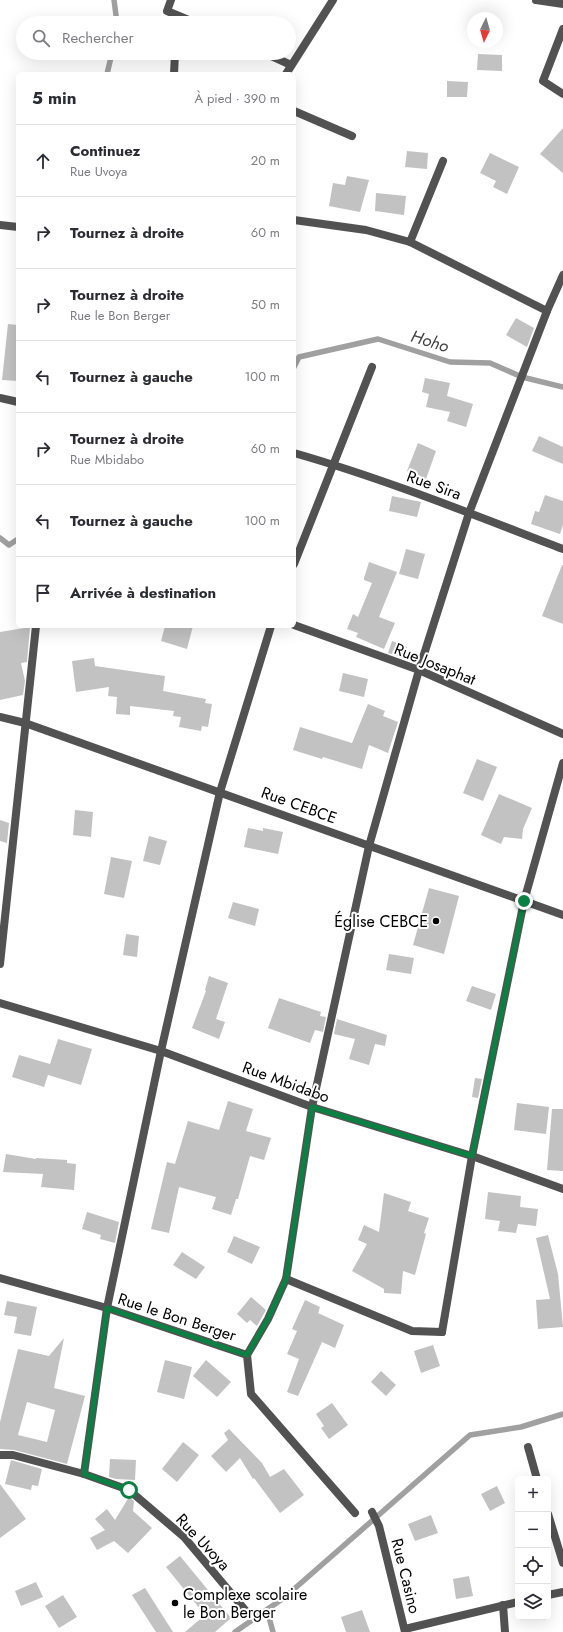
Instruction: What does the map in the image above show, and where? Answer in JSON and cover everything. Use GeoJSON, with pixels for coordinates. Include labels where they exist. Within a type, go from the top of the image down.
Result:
{"type":"FeatureCollection","features":[{"type":"Feature","properties":{"kind":"street"},"geometry":{"type":"LineString","coordinates":[[171,0],[167,10],[174,16]]}},
{"type":"Feature","properties":{"kind":"street"},"geometry":{"type":"LineString","coordinates":[[296,56],[333,0]]}},
{"type":"Feature","properties":{"kind":"street"},"geometry":{"type":"LineString","coordinates":[[536,0],[563,4]]}},
{"type":"Feature","properties":{"kind":"street"},"geometry":{"type":"LineString","coordinates":[[563,29],[543,81],[563,94]]}},
{"type":"Feature","properties":{"kind":"street"},"geometry":{"type":"LineString","coordinates":[[174,72],[175,60]]}},
{"type":"Feature","properties":{"kind":"street"},"geometry":{"type":"LineString","coordinates":[[282,60],[291,64]]}},
{"type":"Feature","properties":{"kind":"street"},"geometry":{"type":"LineString","coordinates":[[287,72],[294,60]]}},
{"type":"Feature","properties":{"kind":"street"},"geometry":{"type":"LineString","coordinates":[[296,112],[352,136]]}},
{"type":"Feature","properties":{"kind":"street"},"geometry":{"type":"LineString","coordinates":[[410,242],[443,161]]}},
{"type":"Feature","properties":{"kind":"street"},"geometry":{"type":"LineString","coordinates":[[296,220],[366,230],[410,242],[547,312]]}},
{"type":"Feature","properties":{"kind":"street"},"geometry":{"type":"LineString","coordinates":[[0,226],[16,227]]}},
{"type":"Feature","properties":{"kind":"street"},"geometry":{"type":"LineString","coordinates":[[247,1355],[268,1319],[286,1279],[312,1107],[369,846],[419,670],[469,513],[563,274]]}},
{"type":"Feature","properties":{"kind":"street"},"geometry":{"type":"LineString","coordinates":[[296,559],[332,464],[372,367]]}},
{"type":"Feature","properties":{"kind":"street"},"geometry":{"type":"LineString","coordinates":[[0,398],[16,402]]}},
{"type":"Feature","properties":{"kind":"street","name":"Rue Sira"},"geometry":{"type":"LineString","coordinates":[[296,454],[332,464],[469,513],[563,549]]}},
{"type":"Feature","properties":{"kind":"street","name":"Rue Josaphat"},"geometry":{"type":"LineString","coordinates":[[296,626],[419,670],[563,734]]}},
{"type":"Feature","properties":{"kind":"street"},"geometry":{"type":"LineString","coordinates":[[0,964],[36,628]]}},
{"type":"Feature","properties":{"kind":"street"},"geometry":{"type":"LineString","coordinates":[[84,1474],[107,1308],[162,1051],[220,792],[270,628]]}},
{"type":"Feature","properties":{"kind":"street","name":"Rue CEBCE"},"geometry":{"type":"LineString","coordinates":[[0,717],[25,722],[563,915]]}},
{"type":"Feature","properties":{"kind":"street"},"geometry":{"type":"LineString","coordinates":[[286,1279],[412,1331],[442,1332],[472,1156],[524,901],[563,763]]}},
{"type":"Feature","properties":{"kind":"street","name":"Rue Mbidabo"},"geometry":{"type":"LineString","coordinates":[[0,1003],[162,1051],[312,1107],[472,1156],[563,1189]]}},
{"type":"Feature","properties":{"kind":"street","name":"Rue le Bon Berger"},"geometry":{"type":"LineString","coordinates":[[0,1278],[107,1308],[247,1355],[251,1394],[355,1513]]}},
{"type":"Feature","properties":{"kind":"street"},"geometry":{"type":"LineString","coordinates":[[528,1448],[536,1476]]}},
{"type":"Feature","properties":{"kind":"street","name":"Rue Uvoya"},"geometry":{"type":"LineString","coordinates":[[0,1455],[13,1455],[84,1474],[129,1490],[184,1537],[246,1611]]}},
{"type":"Feature","properties":{"kind":"street","name":"Rue Casino"},"geometry":{"type":"LineString","coordinates":[[372,1512],[379,1526],[405,1631]]}},
{"type":"Feature","properties":{"kind":"street"},"geometry":{"type":"LineString","coordinates":[[551,1524],[563,1563]]}},
{"type":"Feature","properties":{"kind":"street"},"geometry":{"type":"LineString","coordinates":[[551,1594],[563,1592]]}},
{"type":"Feature","properties":{"kind":"street"},"geometry":{"type":"LineString","coordinates":[[405,1631],[515,1603]]}},
{"type":"Feature","properties":{"kind":"street"},"geometry":{"type":"LineString","coordinates":[[503,1605],[505,1632]]}},
{"type":"Feature","properties":{"kind":"building"},"geometry":{"type":"Polygon","coordinates":[[[478,54],[502,55],[502,71],[477,70],[478,54]]]}},
{"type":"Feature","properties":{"kind":"building"},"geometry":{"type":"Polygon","coordinates":[[[447,81],[468,82],[467,97],[447,97],[447,81]]]}},
{"type":"Feature","properties":{"kind":"building"},"geometry":{"type":"Polygon","coordinates":[[[563,128],[563,173],[540,154],[563,128]]]}},
{"type":"Feature","properties":{"kind":"building"},"geometry":{"type":"Polygon","coordinates":[[[407,151],[428,153],[427,169],[405,167],[407,151]]]}},
{"type":"Feature","properties":{"kind":"building"},"geometry":{"type":"Polygon","coordinates":[[[490,153],[519,167],[507,194],[493,187],[496,181],[480,173],[490,153]]]}},
{"type":"Feature","properties":{"kind":"building"},"geometry":{"type":"Polygon","coordinates":[[[347,176],[369,180],[360,212],[329,206],[333,183],[345,185],[347,176]]]}},
{"type":"Feature","properties":{"kind":"building"},"geometry":{"type":"Polygon","coordinates":[[[376,193],[406,196],[404,215],[375,211],[376,193]]]}},
{"type":"Feature","properties":{"kind":"building"},"geometry":{"type":"Polygon","coordinates":[[[516,318],[534,328],[527,347],[506,335],[516,318]]]}},
{"type":"Feature","properties":{"kind":"building"},"geometry":{"type":"Polygon","coordinates":[[[8,324],[16,325],[16,381],[2,380],[8,324]]]}},
{"type":"Feature","properties":{"kind":"building"},"geometry":{"type":"Polygon","coordinates":[[[425,378],[450,383],[447,396],[473,404],[466,427],[447,421],[450,412],[426,407],[429,394],[422,392],[425,378]]]}},
{"type":"Feature","properties":{"kind":"building"},"geometry":{"type":"Polygon","coordinates":[[[539,436],[563,447],[563,464],[532,451],[539,436]]]}},
{"type":"Feature","properties":{"kind":"building"},"geometry":{"type":"Polygon","coordinates":[[[418,443],[436,451],[426,479],[407,471],[418,443]]]}},
{"type":"Feature","properties":{"kind":"building"},"geometry":{"type":"Polygon","coordinates":[[[545,495],[563,501],[563,525],[560,534],[531,524],[535,511],[539,512],[545,495]]]}},
{"type":"Feature","properties":{"kind":"building"},"geometry":{"type":"Polygon","coordinates":[[[392,496],[421,502],[417,517],[389,511],[392,496]]]}},
{"type":"Feature","properties":{"kind":"building"},"geometry":{"type":"Polygon","coordinates":[[[406,549],[425,554],[418,579],[399,574],[406,549]]]}},
{"type":"Feature","properties":{"kind":"building"},"geometry":{"type":"Polygon","coordinates":[[[369,562],[397,572],[379,617],[395,623],[384,649],[356,637],[358,633],[347,629],[353,614],[358,617],[372,583],[364,580],[369,562]]]}},
{"type":"Feature","properties":{"kind":"building"},"geometry":{"type":"Polygon","coordinates":[[[563,565],[563,624],[542,616],[563,565]]]}},
{"type":"Feature","properties":{"kind":"building"},"geometry":{"type":"Polygon","coordinates":[[[30,628],[27,662],[21,663],[25,681],[23,695],[0,700],[0,632],[30,628]]]}},
{"type":"Feature","properties":{"kind":"building"},"geometry":{"type":"Polygon","coordinates":[[[164,628],[192,628],[187,649],[161,641],[164,628]]]}},
{"type":"Feature","properties":{"kind":"building"},"geometry":{"type":"Polygon","coordinates":[[[392,641],[407,647],[403,658],[388,653],[392,641]]]}},
{"type":"Feature","properties":{"kind":"building"},"geometry":{"type":"Polygon","coordinates":[[[94,658],[95,666],[165,676],[163,691],[206,699],[205,703],[212,704],[208,727],[202,726],[201,731],[179,727],[181,717],[173,716],[174,711],[130,706],[130,715],[116,714],[117,697],[108,696],[109,687],[76,692],[72,661],[94,658]]]}},
{"type":"Feature","properties":{"kind":"building"},"geometry":{"type":"Polygon","coordinates":[[[343,673],[368,679],[364,697],[339,691],[343,673]]]}},
{"type":"Feature","properties":{"kind":"building"},"geometry":{"type":"Polygon","coordinates":[[[368,704],[385,711],[383,716],[398,722],[388,753],[369,745],[362,769],[323,757],[322,759],[293,750],[300,727],[352,743],[368,704]]]}},
{"type":"Feature","properties":{"kind":"building"},"geometry":{"type":"Polygon","coordinates":[[[477,759],[497,767],[483,801],[463,793],[477,759]]]}},
{"type":"Feature","properties":{"kind":"building"},"geometry":{"type":"Polygon","coordinates":[[[499,794],[532,808],[523,829],[522,839],[504,837],[501,844],[481,835],[499,794]]]}},
{"type":"Feature","properties":{"kind":"building"},"geometry":{"type":"Polygon","coordinates":[[[75,810],[93,812],[91,837],[73,835],[75,810]]]}},
{"type":"Feature","properties":{"kind":"building"},"geometry":{"type":"Polygon","coordinates":[[[0,820],[9,823],[7,843],[0,841],[0,820]]]}},
{"type":"Feature","properties":{"kind":"building"},"geometry":{"type":"Polygon","coordinates":[[[248,828],[263,831],[263,828],[283,832],[278,854],[244,847],[248,828]]]}},
{"type":"Feature","properties":{"kind":"building"},"geometry":{"type":"Polygon","coordinates":[[[149,836],[167,841],[160,865],[143,861],[149,836]]]}},
{"type":"Feature","properties":{"kind":"building"},"geometry":{"type":"Polygon","coordinates":[[[111,857],[132,861],[124,898],[104,894],[111,857]]]}},
{"type":"Feature","properties":{"kind":"building","name":"Église CEBCE"},"geometry":{"type":"Polygon","coordinates":[[[429,888],[459,896],[444,954],[413,945],[429,888]]]}},
{"type":"Feature","properties":{"kind":"building"},"geometry":{"type":"Polygon","coordinates":[[[233,902],[259,909],[255,926],[228,918],[233,902]]]}},
{"type":"Feature","properties":{"kind":"building"},"geometry":{"type":"Polygon","coordinates":[[[126,934],[139,936],[137,957],[123,955],[126,934]]]}},
{"type":"Feature","properties":{"kind":"building"},"geometry":{"type":"Polygon","coordinates":[[[389,954],[414,958],[411,974],[386,970],[389,954]]]}},
{"type":"Feature","properties":{"kind":"building"},"geometry":{"type":"Polygon","coordinates":[[[209,976],[228,983],[216,1019],[225,1022],[219,1039],[192,1028],[206,991],[209,976]]]}},
{"type":"Feature","properties":{"kind":"building"},"geometry":{"type":"Polygon","coordinates":[[[472,986],[496,994],[491,1010],[466,1001],[472,986]]]}},
{"type":"Feature","properties":{"kind":"building"},"geometry":{"type":"Polygon","coordinates":[[[279,998],[321,1012],[320,1016],[326,1017],[323,1032],[315,1030],[310,1043],[268,1028],[279,998]]]}},
{"type":"Feature","properties":{"kind":"building"},"geometry":{"type":"Polygon","coordinates":[[[337,1019],[387,1035],[385,1046],[375,1044],[369,1065],[349,1059],[355,1039],[334,1034],[337,1019]]]}},
{"type":"Feature","properties":{"kind":"building"},"geometry":{"type":"Polygon","coordinates":[[[58,1039],[92,1049],[81,1085],[48,1075],[44,1087],[12,1077],[19,1055],[50,1064],[58,1039]]]}},
{"type":"Feature","properties":{"kind":"building"},"geometry":{"type":"Polygon","coordinates":[[[475,1078],[482,1079],[478,1098],[472,1097],[475,1078]]]}},
{"type":"Feature","properties":{"kind":"building"},"geometry":{"type":"Polygon","coordinates":[[[228,1101],[253,1109],[246,1131],[271,1138],[264,1160],[250,1156],[238,1199],[236,1199],[231,1215],[212,1209],[216,1197],[179,1187],[169,1233],[151,1229],[167,1162],[175,1164],[188,1121],[219,1130],[228,1101]]]}},
{"type":"Feature","properties":{"kind":"building"},"geometry":{"type":"Polygon","coordinates":[[[517,1103],[549,1107],[546,1134],[514,1130],[517,1103]]]}},
{"type":"Feature","properties":{"kind":"building"},"geometry":{"type":"Polygon","coordinates":[[[552,1109],[563,1109],[563,1171],[547,1170],[552,1109]]]}},
{"type":"Feature","properties":{"kind":"building"},"geometry":{"type":"Polygon","coordinates":[[[6,1154],[36,1159],[67,1160],[67,1163],[76,1164],[74,1190],[41,1187],[43,1174],[3,1172],[6,1154]]]}},
{"type":"Feature","properties":{"kind":"building"},"geometry":{"type":"Polygon","coordinates":[[[488,1192],[521,1196],[520,1207],[538,1209],[536,1226],[518,1224],[516,1233],[498,1231],[500,1221],[485,1219],[488,1192]]]}},
{"type":"Feature","properties":{"kind":"building"},"geometry":{"type":"Polygon","coordinates":[[[384,1193],[411,1202],[408,1211],[429,1218],[424,1233],[426,1234],[415,1275],[403,1271],[401,1294],[384,1293],[384,1289],[352,1271],[367,1244],[358,1240],[364,1225],[379,1232],[384,1193]]]}},
{"type":"Feature","properties":{"kind":"building"},"geometry":{"type":"Polygon","coordinates":[[[87,1212],[119,1222],[115,1243],[100,1239],[101,1235],[82,1229],[87,1212]]]}},
{"type":"Feature","properties":{"kind":"building"},"geometry":{"type":"Polygon","coordinates":[[[548,1235],[558,1274],[563,1327],[538,1329],[536,1300],[550,1299],[536,1238],[548,1235]]]}},
{"type":"Feature","properties":{"kind":"building"},"geometry":{"type":"Polygon","coordinates":[[[234,1236],[260,1247],[252,1264],[227,1252],[234,1236]]]}},
{"type":"Feature","properties":{"kind":"building"},"geometry":{"type":"Polygon","coordinates":[[[182,1252],[205,1267],[196,1279],[173,1265],[182,1252]]]}},
{"type":"Feature","properties":{"kind":"building"},"geometry":{"type":"Polygon","coordinates":[[[251,1297],[266,1310],[257,1326],[250,1320],[247,1323],[237,1314],[251,1297]]]}},
{"type":"Feature","properties":{"kind":"building"},"geometry":{"type":"Polygon","coordinates":[[[305,1300],[320,1307],[318,1313],[344,1325],[335,1348],[322,1342],[298,1396],[287,1392],[299,1359],[287,1354],[297,1331],[292,1329],[305,1300]]]}},
{"type":"Feature","properties":{"kind":"building"},"geometry":{"type":"Polygon","coordinates":[[[7,1301],[37,1307],[31,1336],[14,1333],[17,1317],[4,1315],[7,1301]]]}},
{"type":"Feature","properties":{"kind":"building"},"geometry":{"type":"Polygon","coordinates":[[[64,1338],[54,1388],[85,1396],[67,1464],[14,1450],[0,1449],[0,1422],[18,1349],[49,1356],[64,1338]],[[27,1402],[18,1435],[47,1442],[55,1410],[27,1402]]]}},
{"type":"Feature","properties":{"kind":"building"},"geometry":{"type":"Polygon","coordinates":[[[433,1345],[440,1366],[421,1373],[414,1351],[433,1345]]]}},
{"type":"Feature","properties":{"kind":"building"},"geometry":{"type":"Polygon","coordinates":[[[165,1360],[192,1367],[184,1399],[157,1392],[165,1360]]]}},
{"type":"Feature","properties":{"kind":"building"},"geometry":{"type":"Polygon","coordinates":[[[206,1360],[231,1382],[217,1397],[193,1376],[206,1360]]]}},
{"type":"Feature","properties":{"kind":"building"},"geometry":{"type":"Polygon","coordinates":[[[381,1371],[396,1385],[386,1396],[371,1382],[381,1371]]]}},
{"type":"Feature","properties":{"kind":"building"},"geometry":{"type":"Polygon","coordinates":[[[332,1403],[348,1425],[329,1439],[321,1428],[324,1426],[316,1414],[332,1403]]]}},
{"type":"Feature","properties":{"kind":"building"},"geometry":{"type":"Polygon","coordinates":[[[229,1429],[262,1463],[270,1477],[284,1469],[304,1495],[280,1513],[254,1478],[253,1479],[240,1458],[226,1472],[211,1456],[228,1440],[224,1433],[229,1429]]]}},
{"type":"Feature","properties":{"kind":"building"},"geometry":{"type":"Polygon","coordinates":[[[183,1442],[199,1455],[177,1482],[162,1469],[183,1442]]]}},
{"type":"Feature","properties":{"kind":"building"},"geometry":{"type":"Polygon","coordinates":[[[110,1459],[136,1460],[135,1480],[109,1477],[110,1459]]]}},
{"type":"Feature","properties":{"kind":"building"},"geometry":{"type":"Polygon","coordinates":[[[11,1460],[42,1469],[38,1486],[32,1485],[31,1490],[5,1484],[11,1460]]]}},
{"type":"Feature","properties":{"kind":"building"},"geometry":{"type":"Polygon","coordinates":[[[0,1484],[26,1519],[0,1538],[0,1484]]]}},
{"type":"Feature","properties":{"kind":"building"},"geometry":{"type":"Polygon","coordinates":[[[497,1486],[505,1503],[490,1511],[481,1494],[497,1486]]]}},
{"type":"Feature","properties":{"kind":"building"},"geometry":{"type":"Polygon","coordinates":[[[129,1497],[134,1501],[133,1511],[152,1528],[128,1553],[114,1541],[97,1550],[90,1538],[105,1530],[95,1519],[107,1509],[115,1520],[129,1497]]]}},
{"type":"Feature","properties":{"kind":"building"},"geometry":{"type":"Polygon","coordinates":[[[431,1515],[438,1533],[415,1541],[408,1524],[431,1515]]]}},
{"type":"Feature","properties":{"kind":"building"},"geometry":{"type":"Polygon","coordinates":[[[180,1556],[231,1618],[215,1632],[185,1632],[205,1615],[166,1567],[180,1556]]]}},
{"type":"Feature","properties":{"kind":"building"},"geometry":{"type":"Polygon","coordinates":[[[469,1576],[473,1596],[456,1599],[453,1579],[469,1576]]]}},
{"type":"Feature","properties":{"kind":"building"},"geometry":{"type":"Polygon","coordinates":[[[36,1582],[43,1597],[21,1606],[15,1591],[36,1582]]]}},
{"type":"Feature","properties":{"kind":"building"},"geometry":{"type":"Polygon","coordinates":[[[145,1588],[173,1632],[156,1632],[132,1595],[145,1588]]]}},
{"type":"Feature","properties":{"kind":"building"},"geometry":{"type":"Polygon","coordinates":[[[63,1595],[77,1617],[59,1628],[45,1606],[63,1595]]]}},
{"type":"Feature","properties":{"kind":"building"},"geometry":{"type":"Polygon","coordinates":[[[362,1610],[370,1632],[346,1632],[341,1617],[362,1610]]]}},
{"type":"Feature","properties":{"kind":"waterway"},"geometry":{"type":"LineString","coordinates":[[114,0],[116,16]]}},
{"type":"Feature","properties":{"kind":"waterway"},"geometry":{"type":"LineString","coordinates":[[107,72],[110,60]]}},
{"type":"Feature","properties":{"kind":"waterway","name":"Hoho"},"geometry":{"type":"LineString","coordinates":[[296,363],[299,357],[378,339],[450,362],[490,363],[522,377],[563,387]]}},
{"type":"Feature","properties":{"kind":"waterway","name":"Hoho"},"geometry":{"type":"LineString","coordinates":[[0,538],[9,545],[16,540]]}},
{"type":"Feature","properties":{"kind":"waterway"},"geometry":{"type":"LineString","coordinates":[[235,1632],[285,1597],[470,1435],[521,1427],[563,1414]]}},
{"type":"Feature","properties":{"kind":"waterway"},"geometry":{"type":"LineString","coordinates":[[267,1610],[273,1632]]}},
{"type":"Feature","properties":{"kind":"place","name":"Église CEBCE"},"geometry":{"type":"Point","coordinates":[436,921]}},
{"type":"Feature","properties":{"kind":"place","name":"Complexe scolaire le Bon Berger"},"geometry":{"type":"Point","coordinates":[175,1603]}},
{"type":"Feature","properties":{"kind":"route"},"geometry":{"type":"LineString","coordinates":[[129,1490],[84,1474],[107,1308],[247,1355],[268,1319],[286,1279],[312,1107],[472,1156],[524,901]]}}]}
